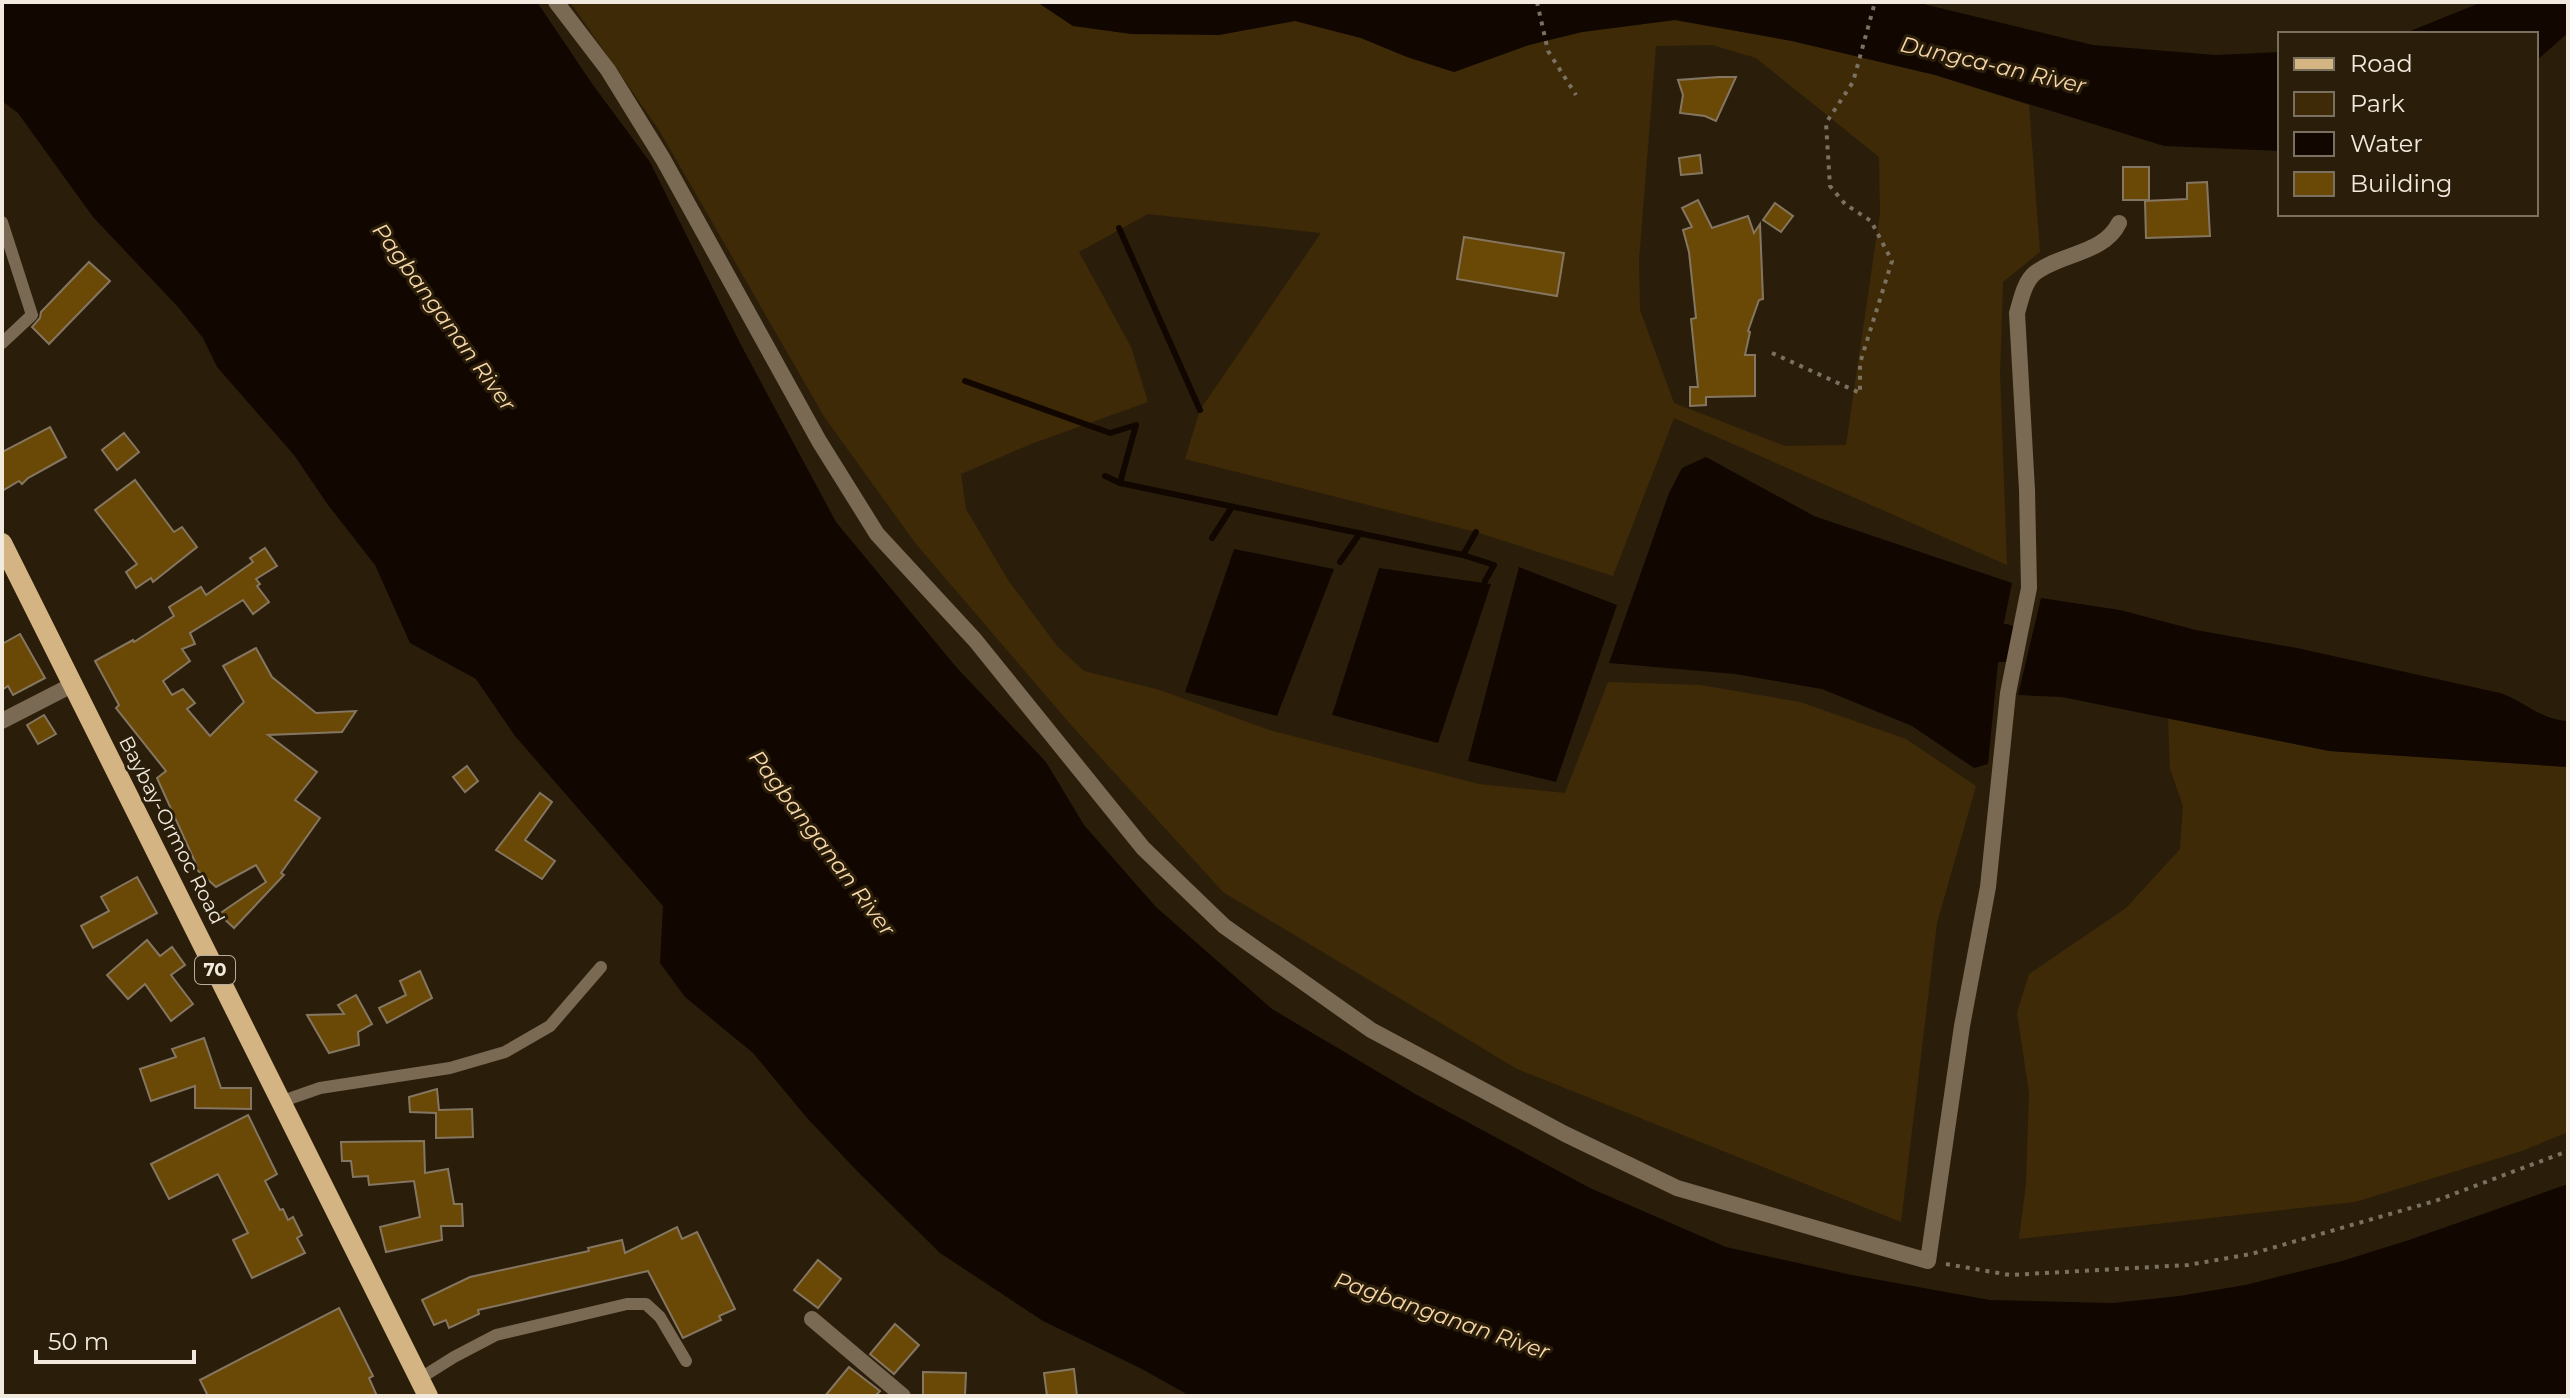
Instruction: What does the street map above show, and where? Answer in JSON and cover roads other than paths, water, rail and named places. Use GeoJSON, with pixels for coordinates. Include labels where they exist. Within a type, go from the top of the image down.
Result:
{"type":"FeatureCollection","features":[{"type":"Feature","properties":{"kind":"main road","name":"Baybay-Ormoc Road"},"geometry":{"type":"LineString","coordinates":[[2,543],[424,1387]]}},
{"type":"Feature","properties":{"kind":"street"},"geometry":{"type":"LineString","coordinates":[[556,2],[608,70],[663,159],[819,441],[877,534],[975,640],[1143,848],[1224,926],[1371,1030],[1565,1134],[1677,1188],[1928,1261],[1962,1026],[1988,887],[2008,693],[2029,588],[2017,313],[2026,285],[2035,274],[2105,240],[2113,235],[2119,223]]}},
{"type":"Feature","properties":{"kind":"street"},"geometry":{"type":"LineString","coordinates":[[2,721],[72,685]]}},
{"type":"Feature","properties":{"kind":"street"},"geometry":{"type":"LineString","coordinates":[[812,1319],[903,1396]]}},
{"type":"Feature","properties":{"kind":"lane"},"geometry":{"type":"LineString","coordinates":[[2,222],[32,315],[2,343]]}},
{"type":"Feature","properties":{"kind":"lane"},"geometry":{"type":"LineString","coordinates":[[280,1102],[320,1088],[450,1068],[505,1052],[550,1026],[601,967]]}},
{"type":"Feature","properties":{"kind":"lane"},"geometry":{"type":"LineString","coordinates":[[424,1387],[454,1357],[496,1335],[627,1304],[646,1304],[660,1317],[686,1361]]}},
{"type":"Feature","properties":{"kind":"water","name":"Pagbanganan River"},"geometry":{"type":"Polygon","coordinates":[[[2,2],[537,2],[650,162],[741,345],[836,522],[957,668],[1046,762],[1084,825],[1156,907],[1272,1009],[1417,1095],[1590,1188],[1726,1247],[1852,1275],[1990,1300],[2113,1303],[2245,1285],[2342,1261],[2568,1184],[2568,1396],[1190,1396],[1043,1321],[940,1253],[807,1118],[753,1053],[685,997],[660,963],[663,906],[515,736],[476,679],[410,643],[375,565],[294,455],[217,367],[203,338],[178,307],[93,217],[18,113],[2,101],[2,2]]]}},
{"type":"Feature","properties":{"kind":"water","name":"Dungca-an River"},"geometry":{"type":"Polygon","coordinates":[[[1037,2],[1915,2],[2093,45],[2216,55],[2278,52],[2278,151],[2164,146],[1935,75],[1792,41],[1675,20],[1582,32],[1529,45],[1454,72],[1361,38],[1295,21],[1219,35],[1131,34],[1073,26],[1037,2]]]}},
{"type":"Feature","properties":{"kind":"water"},"geometry":{"type":"Polygon","coordinates":[[[2482,2],[2568,2],[2568,33],[2538,59],[2538,32],[2408,32],[2482,2]]]}},
{"type":"Feature","properties":{"kind":"water"},"geometry":{"type":"Polygon","coordinates":[[[1706,457],[1814,516],[2012,583],[2000,643],[1988,764],[1974,768],[1912,726],[1822,689],[1735,674],[1609,663],[1669,493],[1682,468],[1706,457]]]}},
{"type":"Feature","properties":{"kind":"water"},"geometry":{"type":"Polygon","coordinates":[[[1234,549],[1334,569],[1277,716],[1185,692],[1234,549]]]}},
{"type":"Feature","properties":{"kind":"water"},"geometry":{"type":"Polygon","coordinates":[[[1519,567],[1617,605],[1556,782],[1468,761],[1519,567]]]}},
{"type":"Feature","properties":{"kind":"water"},"geometry":{"type":"Polygon","coordinates":[[[1379,568],[1491,584],[1438,743],[1332,715],[1379,568]]]}},
{"type":"Feature","properties":{"kind":"water"},"geometry":{"type":"Polygon","coordinates":[[[2041,598],[2120,610],[2196,630],[2297,648],[2500,693],[2541,714],[2568,721],[2568,767],[2329,751],[2062,697],[2018,695],[2041,598]]]}},
{"type":"Feature","properties":{"kind":"waterway"},"geometry":{"type":"LineString","coordinates":[[1119,228],[1200,410]]}},
{"type":"Feature","properties":{"kind":"waterway"},"geometry":{"type":"LineString","coordinates":[[965,381],[1110,433],[1136,425],[1120,483],[1463,555],[1476,532]]}},
{"type":"Feature","properties":{"kind":"waterway"},"geometry":{"type":"LineString","coordinates":[[1105,476],[1120,483]]}},
{"type":"Feature","properties":{"kind":"waterway"},"geometry":{"type":"LineString","coordinates":[[1212,538],[1232,507]]}},
{"type":"Feature","properties":{"kind":"waterway"},"geometry":{"type":"LineString","coordinates":[[1340,562],[1360,533]]}},
{"type":"Feature","properties":{"kind":"waterway"},"geometry":{"type":"LineString","coordinates":[[1463,555],[1494,565],[1485,581]]}}]}
